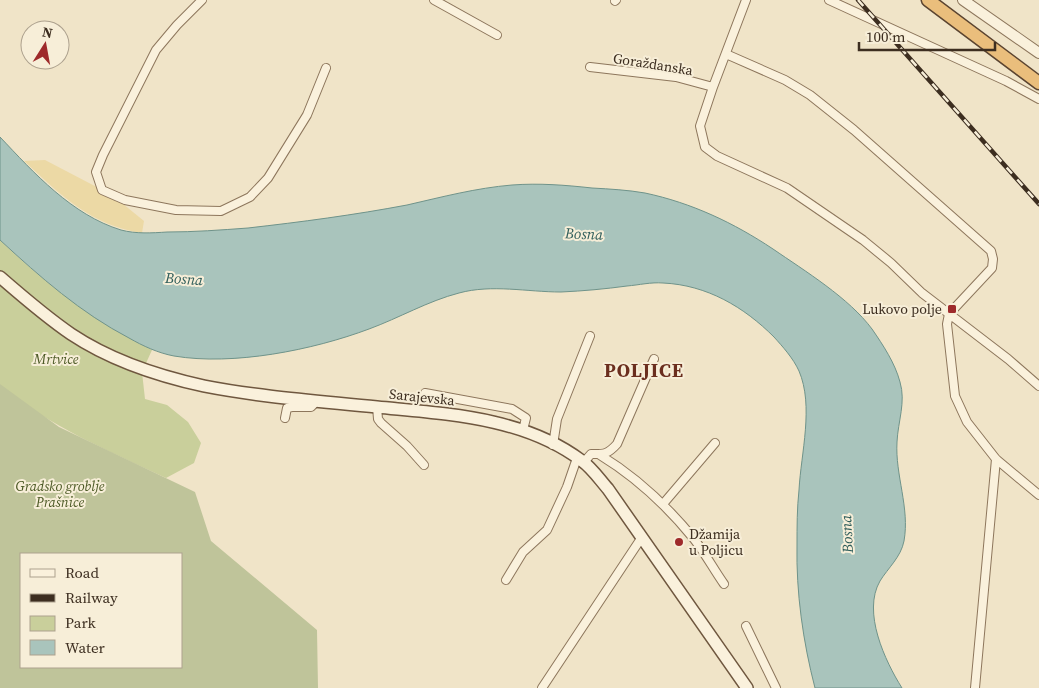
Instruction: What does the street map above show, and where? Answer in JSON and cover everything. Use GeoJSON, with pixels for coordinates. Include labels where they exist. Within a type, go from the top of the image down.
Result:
{"type":"FeatureCollection","features":[{"type":"Feature","properties":{"kind":"highway"},"geometry":{"type":"LineString","coordinates":[[928,0],[1039,83]]}},
{"type":"Feature","properties":{"kind":"main road","name":"Sarajevska"},"geometry":{"type":"LineString","coordinates":[[0,277],[71,334],[106,354],[151,371],[204,386],[463,417],[523,430],[554,445],[581,460],[608,489],[747,688]]}},
{"type":"Feature","properties":{"kind":"street"},"geometry":{"type":"LineString","coordinates":[[202,0],[156,50],[96,172],[102,190],[125,200],[176,210],[221,211],[250,197],[268,178],[307,115],[326,68]]}},
{"type":"Feature","properties":{"kind":"street"},"geometry":{"type":"LineString","coordinates":[[434,0],[497,35]]}},
{"type":"Feature","properties":{"kind":"street"},"geometry":{"type":"LineString","coordinates":[[746,0],[712,88],[700,126],[705,147],[717,156],[787,188],[834,219],[891,263],[922,293],[1008,359],[1039,386]]}},
{"type":"Feature","properties":{"kind":"street"},"geometry":{"type":"LineString","coordinates":[[829,0],[1006,82],[1039,100]]}},
{"type":"Feature","properties":{"kind":"street"},"geometry":{"type":"LineString","coordinates":[[962,0],[1039,53]]}},
{"type":"Feature","properties":{"kind":"street"},"geometry":{"type":"LineString","coordinates":[[726,54],[786,80],[810,95],[854,130],[991,251],[993,259],[992,268],[949,314],[947,324],[955,396],[967,422],[996,459],[1039,495]]}},
{"type":"Feature","properties":{"kind":"street","name":"Goraždanska"},"geometry":{"type":"LineString","coordinates":[[590,67],[676,77],[712,88]]}},
{"type":"Feature","properties":{"kind":"street"},"geometry":{"type":"LineString","coordinates":[[554,445],[557,419],[590,336]]}},
{"type":"Feature","properties":{"kind":"street"},"geometry":{"type":"LineString","coordinates":[[506,580],[523,552],[547,530],[581,460],[590,454],[600,455],[610,452],[617,444],[654,359]]}},
{"type":"Feature","properties":{"kind":"street"},"geometry":{"type":"LineString","coordinates":[[424,393],[512,409],[526,418],[523,430]]}},
{"type":"Feature","properties":{"kind":"street"},"geometry":{"type":"LineString","coordinates":[[285,418],[287,408],[312,407],[314,400]]}},
{"type":"Feature","properties":{"kind":"street"},"geometry":{"type":"LineString","coordinates":[[377,407],[378,419],[381,423],[407,446],[424,465]]}},
{"type":"Feature","properties":{"kind":"street"},"geometry":{"type":"LineString","coordinates":[[663,504],[715,443]]}},
{"type":"Feature","properties":{"kind":"street"},"geometry":{"type":"LineString","coordinates":[[600,455],[663,504],[695,540],[724,584]]}},
{"type":"Feature","properties":{"kind":"street"},"geometry":{"type":"LineString","coordinates":[[976,688],[996,459]]}},
{"type":"Feature","properties":{"kind":"street"},"geometry":{"type":"LineString","coordinates":[[542,688],[642,536]]}},
{"type":"Feature","properties":{"kind":"street"},"geometry":{"type":"LineString","coordinates":[[746,626],[776,688]]}},
{"type":"Feature","properties":{"kind":"green space","name":"Mrtvice"},"geometry":{"type":"Polygon","coordinates":[[[0,240],[36,273],[72,301],[109,326],[152,350],[142,372],[145,399],[167,405],[188,422],[201,443],[194,463],[166,478],[59,426],[0,386],[0,240]]]}},
{"type":"Feature","properties":{"kind":"green space","name":"Gradsko groblje Prašnice"},"geometry":{"type":"Polygon","coordinates":[[[0,384],[59,427],[195,492],[211,541],[317,630],[318,688],[0,688],[0,384]]]}},
{"type":"Feature","properties":{"kind":"sand"},"geometry":{"type":"Polygon","coordinates":[[[45,160],[112,195],[144,221],[142,233],[107,223],[77,207],[24,161],[45,160]]]}},
{"type":"Feature","properties":{"kind":"water","name":"Bosna"},"geometry":{"type":"Polygon","coordinates":[[[0,137],[26,165],[70,203],[103,223],[132,232],[197,231],[268,226],[387,209],[485,188],[542,184],[626,190],[662,197],[696,208],[728,222],[758,240],[812,276],[851,307],[872,329],[888,354],[898,375],[902,397],[897,454],[905,516],[904,541],[897,557],[880,581],[875,593],[873,607],[878,636],[883,650],[902,688],[815,688],[801,617],[797,563],[798,504],[806,399],[799,371],[791,357],[774,337],[737,307],[710,293],[695,288],[663,283],[561,292],[510,289],[471,290],[447,296],[347,337],[298,349],[273,354],[221,359],[197,359],[168,355],[140,344],[94,317],[46,281],[0,240],[0,137]]]}},
{"type":"Feature","properties":{"kind":"railway"},"geometry":{"type":"LineString","coordinates":[[858,0],[1039,204]]}},
{"type":"Feature","properties":{"kind":"place","name":"Lukovo polje"},"geometry":{"type":"Point","coordinates":[952,309]}},
{"type":"Feature","properties":{"kind":"place","name":"Džamija u Poljicu"},"geometry":{"type":"Point","coordinates":[679,542]}},
{"type":"Feature","properties":{"kind":"district","name":"POLJICE"},"geometry":{"type":"Point","coordinates":[644,370]}}]}
